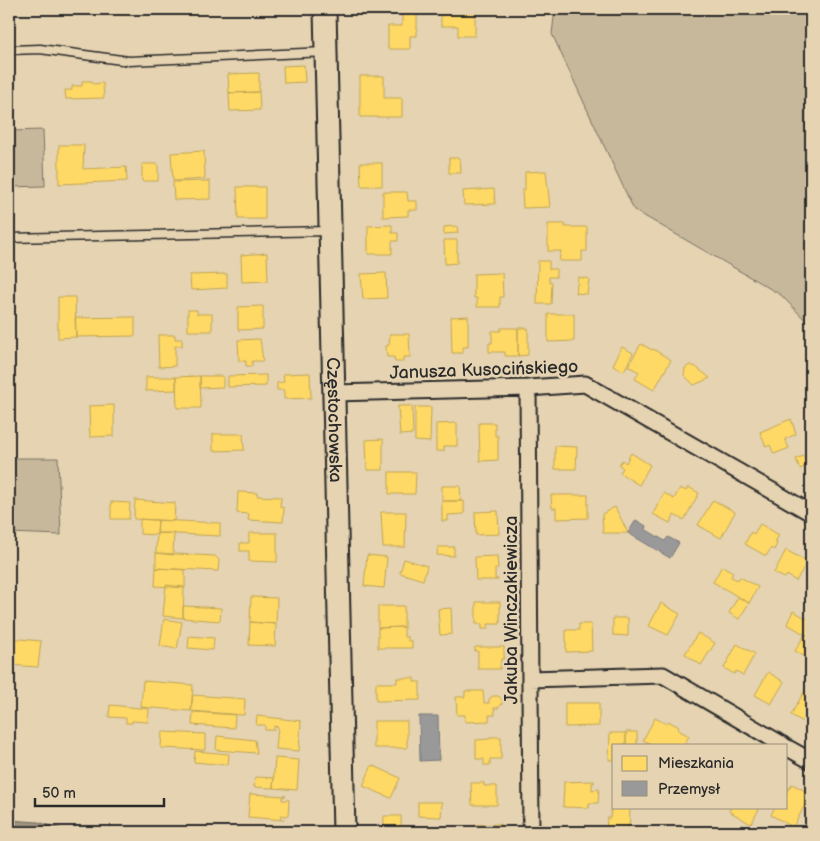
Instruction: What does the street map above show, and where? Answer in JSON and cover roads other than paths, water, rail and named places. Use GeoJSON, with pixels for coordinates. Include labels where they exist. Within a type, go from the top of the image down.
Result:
{"type":"FeatureCollection","features":[{"type":"Feature","properties":{"kind":"main road","name":"Częstochowska"},"geometry":{"type":"LineString","coordinates":[[325,9],[344,832]]}},
{"type":"Feature","properties":{"kind":"street","name":"Janusza Kusocińskiego"},"geometry":{"type":"LineString","coordinates":[[334,393],[528,388],[585,384],[811,513]]}},
{"type":"Feature","properties":{"kind":"street","name":"Jakuba Winczakiewicza"},"geometry":{"type":"LineString","coordinates":[[528,388],[531,832]]}},
{"type":"Feature","properties":{"kind":"street"},"geometry":{"type":"LineString","coordinates":[[530,679],[663,676],[781,744]]}},
{"type":"Feature","properties":{"kind":"street"},"geometry":{"type":"LineString","coordinates":[[788,748],[811,761]]}},
{"type":"Feature","properties":{"kind":"lane"},"geometry":{"type":"LineString","coordinates":[[9,50],[40,49],[129,61],[326,52]]}},
{"type":"Feature","properties":{"kind":"lane"},"geometry":{"type":"LineString","coordinates":[[9,238],[330,231]]}}]}
